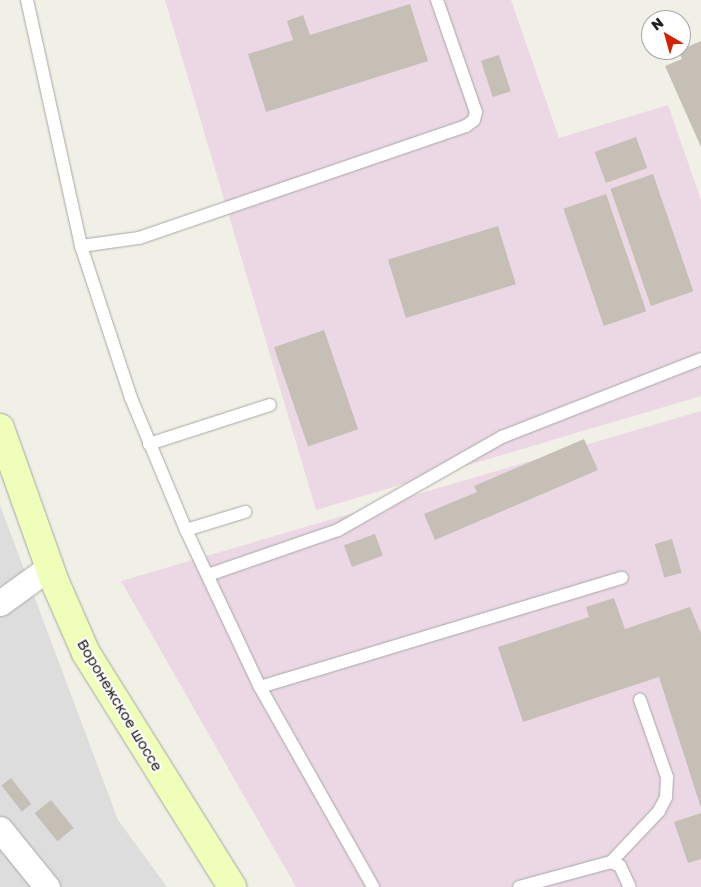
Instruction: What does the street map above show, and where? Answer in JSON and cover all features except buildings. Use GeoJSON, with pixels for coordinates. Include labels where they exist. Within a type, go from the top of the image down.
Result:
{"type":"FeatureCollection","features":[{"type":"Feature","properties":{"kind":"main road","name":"Воронежское шоссе"},"geometry":{"type":"LineString","coordinates":[[0,428],[50,567],[86,653],[232,887]]}},
{"type":"Feature","properties":{"kind":"street"},"geometry":{"type":"LineString","coordinates":[[0,603],[50,567]]}},
{"type":"Feature","properties":{"kind":"street"},"geometry":{"type":"LineString","coordinates":[[0,829],[47,887]]}},
{"type":"Feature","properties":{"kind":"lane"},"geometry":{"type":"LineString","coordinates":[[26,0],[80,246],[131,398],[186,530],[260,687],[374,887]]}},
{"type":"Feature","properties":{"kind":"lane"},"geometry":{"type":"LineString","coordinates":[[80,246],[139,238],[466,126],[474,120],[476,112],[437,0]]}},
{"type":"Feature","properties":{"kind":"lane"},"geometry":{"type":"LineString","coordinates":[[208,574],[338,530],[502,437],[701,359]]}},
{"type":"Feature","properties":{"kind":"lane"},"geometry":{"type":"LineString","coordinates":[[150,444],[270,406]]}},
{"type":"Feature","properties":{"kind":"lane"},"geometry":{"type":"LineString","coordinates":[[186,530],[245,512]]}},
{"type":"Feature","properties":{"kind":"lane"},"geometry":{"type":"LineString","coordinates":[[260,687],[622,578]]}},
{"type":"Feature","properties":{"kind":"lane"},"geometry":{"type":"LineString","coordinates":[[519,887],[611,862],[658,811],[666,797],[667,777],[640,700]]}},
{"type":"Feature","properties":{"kind":"lane"},"geometry":{"type":"LineString","coordinates":[[611,862],[620,866],[630,887]]}},
{"type":"Feature","properties":{"kind":"shaded area"},"geometry":{"type":"Polygon","coordinates":[[[165,0],[511,0],[559,138],[668,105],[701,200],[701,396],[316,510],[165,0]]]}},
{"type":"Feature","properties":{"kind":"shaded area"},"geometry":{"type":"Polygon","coordinates":[[[701,411],[701,887],[296,887],[121,581],[701,411]]]}},
{"type":"Feature","properties":{"kind":"shaded area"},"geometry":{"type":"Polygon","coordinates":[[[0,505],[118,820],[167,887],[0,887],[0,505]]]}}]}
